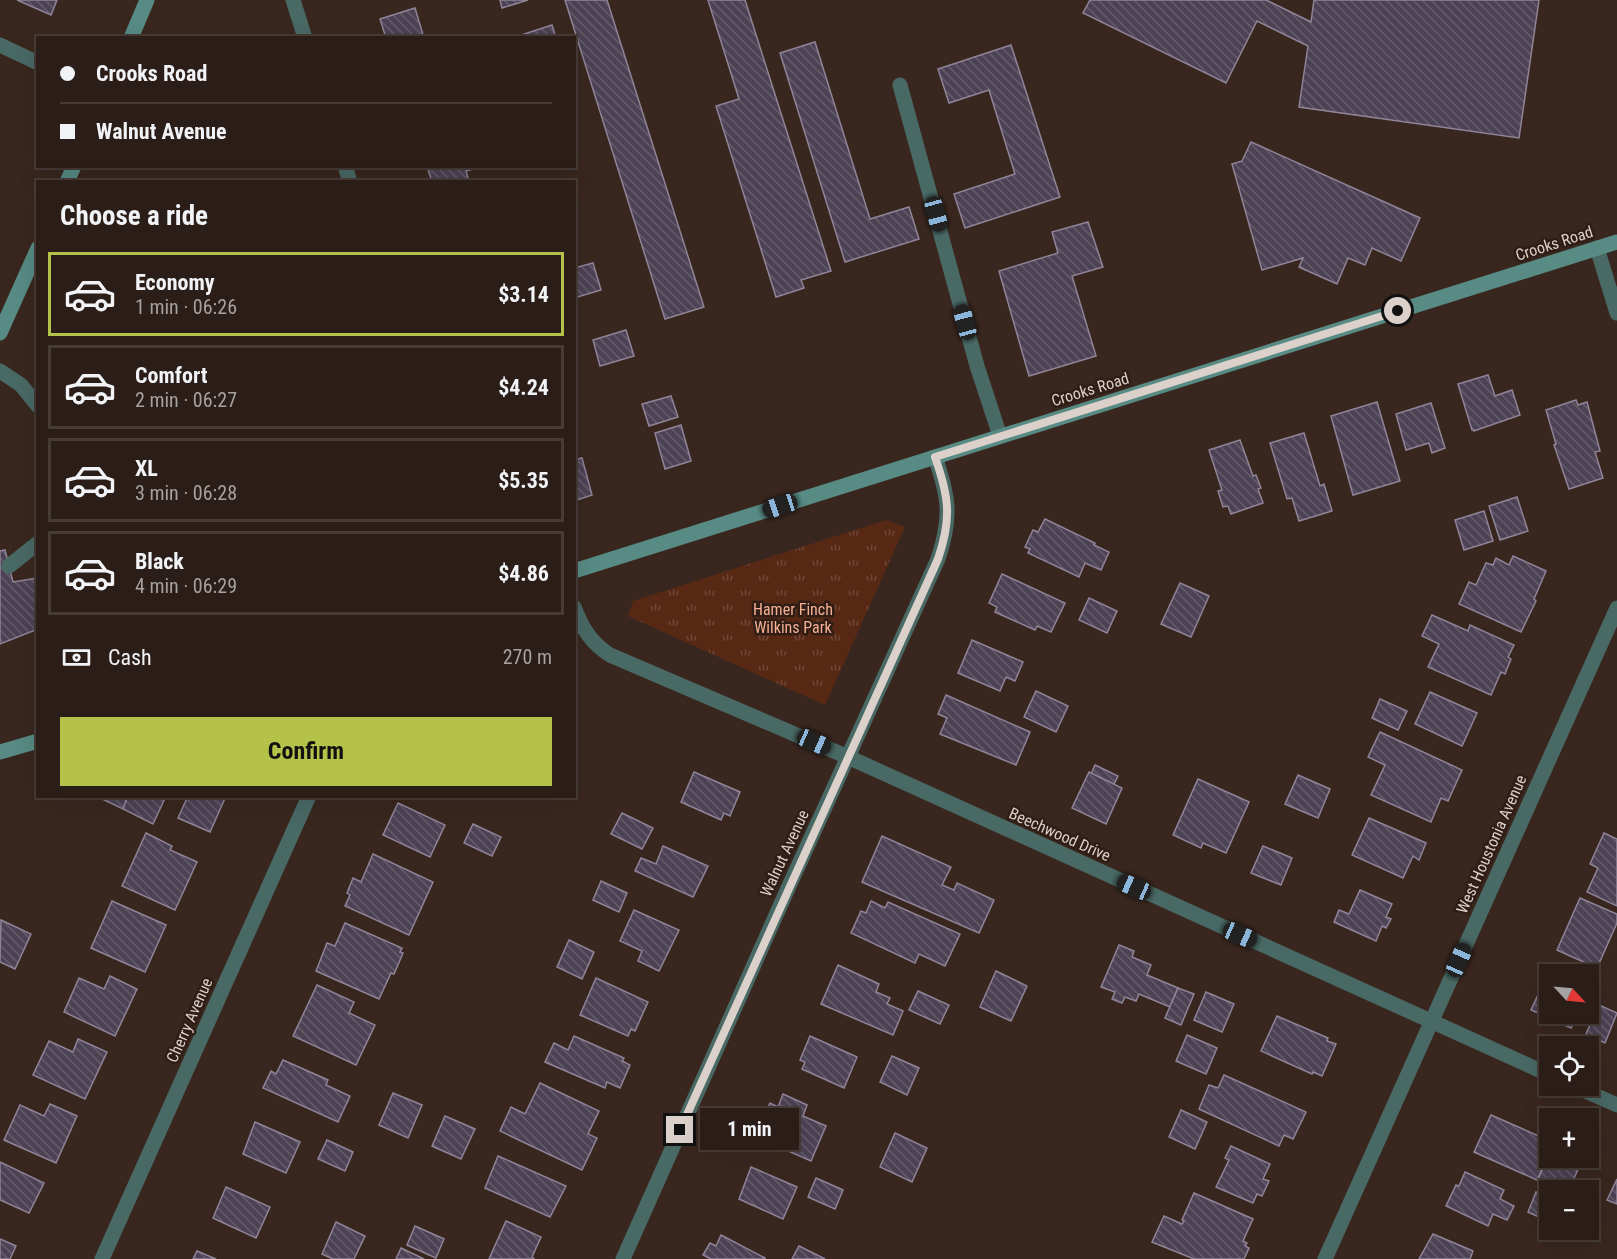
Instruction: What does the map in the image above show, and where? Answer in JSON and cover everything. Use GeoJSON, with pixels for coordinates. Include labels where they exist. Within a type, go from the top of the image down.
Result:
{"type":"FeatureCollection","features":[{"type":"Feature","properties":{"kind":"main road"},"geometry":{"type":"LineString","coordinates":[[132,36],[147,0]]}},
{"type":"Feature","properties":{"kind":"main road","name":"Crooks Road"},"geometry":{"type":"LineString","coordinates":[[576,570],[1617,242]]}},
{"type":"Feature","properties":{"kind":"main road"},"geometry":{"type":"LineString","coordinates":[[0,333],[36,252]]}},
{"type":"Feature","properties":{"kind":"main road"},"geometry":{"type":"LineString","coordinates":[[0,753],[36,742]]}},
{"type":"Feature","properties":{"kind":"street"},"geometry":{"type":"LineString","coordinates":[[293,0],[304,36]]}},
{"type":"Feature","properties":{"kind":"street"},"geometry":{"type":"LineString","coordinates":[[0,45],[36,62]]}},
{"type":"Feature","properties":{"kind":"street"},"geometry":{"type":"LineString","coordinates":[[900,85],[977,366],[1000,436]]}},
{"type":"Feature","properties":{"kind":"street"},"geometry":{"type":"LineString","coordinates":[[1597,248],[1617,313]]}},
{"type":"Feature","properties":{"kind":"street"},"geometry":{"type":"LineString","coordinates":[[0,371],[21,385],[36,404]]}},
{"type":"Feature","properties":{"kind":"street","name":"Walnut Avenue"},"geometry":{"type":"LineString","coordinates":[[623,1259],[933,569],[946,535],[946,497],[935,457]]}},
{"type":"Feature","properties":{"kind":"street"},"geometry":{"type":"LineString","coordinates":[[9,566],[36,545]]}},
{"type":"Feature","properties":{"kind":"street","name":"West Houstonia Avenue"},"geometry":{"type":"LineString","coordinates":[[1325,1259],[1617,608]]}},
{"type":"Feature","properties":{"kind":"street","name":"Beechwood Drive"},"geometry":{"type":"LineString","coordinates":[[576,611],[588,636],[610,655],[848,757],[1539,1070]]}},
{"type":"Feature","properties":{"kind":"street","name":"Cherry Avenue"},"geometry":{"type":"LineString","coordinates":[[102,1259],[308,798]]}},
{"type":"Feature","properties":{"kind":"street"},"geometry":{"type":"LineString","coordinates":[[1597,1096],[1617,1105]]}},
{"type":"Feature","properties":{"kind":"green space","name":"Hamer Finch Wilkins Park"},"geometry":{"type":"Polygon","coordinates":[[[886,520],[905,527],[825,705],[628,616],[633,601],[886,520]]]}},
{"type":"Feature","properties":{"kind":"building"},"geometry":{"type":"Polygon","coordinates":[[[17,0],[57,0],[51,15],[17,0]]]}},
{"type":"Feature","properties":{"kind":"building"},"geometry":{"type":"Polygon","coordinates":[[[500,0],[528,0],[502,8],[500,0]]]}},
{"type":"Feature","properties":{"kind":"building"},"geometry":{"type":"Polygon","coordinates":[[[565,0],[607,0],[704,307],[665,319],[565,0]]]}},
{"type":"Feature","properties":{"kind":"building"},"geometry":{"type":"Polygon","coordinates":[[[708,0],[745,0],[831,271],[801,280],[804,288],[776,297],[716,106],[739,99],[708,0]]]}},
{"type":"Feature","properties":{"kind":"building"},"geometry":{"type":"Polygon","coordinates":[[[1090,0],[1266,0],[1311,22],[1314,0],[1539,0],[1519,138],[1299,107],[1308,46],[1257,21],[1226,83],[1083,13],[1090,0]]]}},
{"type":"Feature","properties":{"kind":"building"},"geometry":{"type":"Polygon","coordinates":[[[415,8],[423,36],[385,36],[380,19],[415,8]]]}},
{"type":"Feature","properties":{"kind":"building"},"geometry":{"type":"Polygon","coordinates":[[[552,25],[555,36],[518,36],[552,25]]]}},
{"type":"Feature","properties":{"kind":"building"},"geometry":{"type":"Polygon","coordinates":[[[815,42],[870,219],[909,207],[919,239],[845,262],[780,53],[815,42]]]}},
{"type":"Feature","properties":{"kind":"building"},"geometry":{"type":"Polygon","coordinates":[[[1011,45],[1060,197],[965,228],[954,194],[1015,174],[989,90],[949,103],[938,69],[1011,45]]]}},
{"type":"Feature","properties":{"kind":"building"},"geometry":{"type":"Polygon","coordinates":[[[1251,142],[1420,218],[1401,261],[1372,248],[1365,265],[1348,258],[1337,284],[1299,267],[1303,258],[1262,270],[1232,164],[1242,161],[1251,142]]]}},
{"type":"Feature","properties":{"kind":"building"},"geometry":{"type":"Polygon","coordinates":[[[428,168],[476,168],[466,171],[468,180],[431,180],[428,168]]]}},
{"type":"Feature","properties":{"kind":"building"},"geometry":{"type":"Polygon","coordinates":[[[1088,222],[1103,267],[1072,276],[1096,356],[1029,376],[999,271],[1058,253],[1052,232],[1088,222]]]}},
{"type":"Feature","properties":{"kind":"building"},"geometry":{"type":"Polygon","coordinates":[[[593,263],[601,290],[576,297],[576,267],[593,263]]]}},
{"type":"Feature","properties":{"kind":"building"},"geometry":{"type":"Polygon","coordinates":[[[626,330],[634,356],[600,366],[593,340],[626,330]]]}},
{"type":"Feature","properties":{"kind":"building"},"geometry":{"type":"Polygon","coordinates":[[[1488,375],[1495,396],[1512,390],[1520,415],[1474,431],[1458,384],[1488,375]]]}},
{"type":"Feature","properties":{"kind":"building"},"geometry":{"type":"Polygon","coordinates":[[[671,396],[678,417],[649,426],[642,404],[671,396]]]}},
{"type":"Feature","properties":{"kind":"building"},"geometry":{"type":"Polygon","coordinates":[[[1576,400],[1578,405],[1587,402],[1600,451],[1595,452],[1603,478],[1569,489],[1554,445],[1556,444],[1546,410],[1576,400]]]}},
{"type":"Feature","properties":{"kind":"building"},"geometry":{"type":"Polygon","coordinates":[[[1377,402],[1400,481],[1353,495],[1331,416],[1377,402]]]}},
{"type":"Feature","properties":{"kind":"building"},"geometry":{"type":"Polygon","coordinates":[[[1431,403],[1445,448],[1432,453],[1429,443],[1406,450],[1396,414],[1431,403]]]}},
{"type":"Feature","properties":{"kind":"building"},"geometry":{"type":"Polygon","coordinates":[[[681,425],[691,461],[665,469],[655,433],[681,425]]]}},
{"type":"Feature","properties":{"kind":"building"},"geometry":{"type":"Polygon","coordinates":[[[1304,433],[1320,486],[1324,484],[1332,511],[1299,521],[1292,498],[1287,499],[1270,443],[1304,433]]]}},
{"type":"Feature","properties":{"kind":"building"},"geometry":{"type":"Polygon","coordinates":[[[1240,440],[1253,476],[1256,475],[1261,488],[1258,489],[1263,503],[1231,514],[1228,506],[1223,507],[1218,491],[1222,490],[1209,450],[1240,440]]]}},
{"type":"Feature","properties":{"kind":"building"},"geometry":{"type":"Polygon","coordinates":[[[582,458],[592,495],[576,500],[576,460],[582,458]]]}},
{"type":"Feature","properties":{"kind":"building"},"geometry":{"type":"Polygon","coordinates":[[[1517,497],[1528,531],[1500,540],[1489,506],[1517,497]]]}},
{"type":"Feature","properties":{"kind":"building"},"geometry":{"type":"Polygon","coordinates":[[[1484,511],[1493,541],[1464,550],[1455,520],[1484,511]]]}},
{"type":"Feature","properties":{"kind":"building"},"geometry":{"type":"Polygon","coordinates":[[[1045,519],[1109,552],[1101,570],[1085,563],[1079,577],[1028,553],[1030,549],[1025,547],[1033,530],[1038,532],[1045,519]]]}},
{"type":"Feature","properties":{"kind":"building"},"geometry":{"type":"Polygon","coordinates":[[[5,550],[13,582],[36,578],[36,630],[0,644],[0,551],[5,550]]]}},
{"type":"Feature","properties":{"kind":"building"},"geometry":{"type":"Polygon","coordinates":[[[1513,556],[1546,571],[1534,599],[1536,601],[1521,632],[1459,604],[1469,582],[1476,585],[1486,563],[1493,565],[1496,558],[1509,565],[1513,556]]]}},
{"type":"Feature","properties":{"kind":"building"},"geometry":{"type":"Polygon","coordinates":[[[1002,574],[1065,603],[1051,632],[1037,626],[1035,630],[995,612],[997,607],[989,603],[1002,574]]]}},
{"type":"Feature","properties":{"kind":"building"},"geometry":{"type":"Polygon","coordinates":[[[1180,583],[1209,596],[1191,637],[1161,624],[1180,583]]]}},
{"type":"Feature","properties":{"kind":"building"},"geometry":{"type":"Polygon","coordinates":[[[1089,598],[1117,611],[1107,633],[1079,620],[1089,598]]]}},
{"type":"Feature","properties":{"kind":"building"},"geometry":{"type":"Polygon","coordinates":[[[1432,615],[1468,631],[1470,625],[1514,645],[1508,657],[1511,659],[1505,674],[1501,672],[1491,695],[1428,667],[1439,644],[1422,636],[1432,615]]]}},
{"type":"Feature","properties":{"kind":"building"},"geometry":{"type":"Polygon","coordinates":[[[972,640],[1023,662],[1015,681],[1006,677],[1000,691],[958,673],[972,640]]]}},
{"type":"Feature","properties":{"kind":"building"},"geometry":{"type":"Polygon","coordinates":[[[1036,691],[1068,706],[1056,732],[1024,717],[1036,691]]]}},
{"type":"Feature","properties":{"kind":"building"},"geometry":{"type":"Polygon","coordinates":[[[1430,692],[1477,713],[1462,746],[1415,724],[1430,692]]]}},
{"type":"Feature","properties":{"kind":"building"},"geometry":{"type":"Polygon","coordinates":[[[946,695],[1030,732],[1016,765],[940,734],[947,718],[938,714],[946,695]]]}},
{"type":"Feature","properties":{"kind":"building"},"geometry":{"type":"Polygon","coordinates":[[[1380,699],[1407,711],[1398,730],[1372,718],[1380,699]]]}},
{"type":"Feature","properties":{"kind":"building"},"geometry":{"type":"Polygon","coordinates":[[[1380,732],[1462,770],[1448,801],[1441,798],[1431,822],[1371,795],[1385,765],[1368,757],[1380,732]]]}},
{"type":"Feature","properties":{"kind":"building"},"geometry":{"type":"Polygon","coordinates":[[[1095,765],[1118,776],[1114,784],[1091,774],[1095,765]]]}},
{"type":"Feature","properties":{"kind":"building"},"geometry":{"type":"Polygon","coordinates":[[[694,772],[740,792],[730,816],[724,813],[721,820],[681,802],[694,772]]]}},
{"type":"Feature","properties":{"kind":"building"},"geometry":{"type":"Polygon","coordinates":[[[1089,772],[1122,788],[1106,824],[1072,808],[1089,772]]]}},
{"type":"Feature","properties":{"kind":"building"},"geometry":{"type":"Polygon","coordinates":[[[1298,775],[1330,789],[1318,818],[1285,804],[1298,775]]]}},
{"type":"Feature","properties":{"kind":"building"},"geometry":{"type":"Polygon","coordinates":[[[1198,779],[1249,802],[1226,853],[1203,843],[1201,848],[1173,835],[1198,779]]]}},
{"type":"Feature","properties":{"kind":"building"},"geometry":{"type":"Polygon","coordinates":[[[103,798],[127,798],[123,809],[103,798]]]}},
{"type":"Feature","properties":{"kind":"building"},"geometry":{"type":"Polygon","coordinates":[[[127,798],[165,798],[153,824],[123,809],[127,798]]]}},
{"type":"Feature","properties":{"kind":"building"},"geometry":{"type":"Polygon","coordinates":[[[187,798],[225,798],[210,832],[178,818],[187,798]]]}},
{"type":"Feature","properties":{"kind":"building"},"geometry":{"type":"Polygon","coordinates":[[[398,803],[445,825],[430,857],[383,835],[398,803]]]}},
{"type":"Feature","properties":{"kind":"building"},"geometry":{"type":"Polygon","coordinates":[[[622,813],[653,828],[642,849],[611,834],[622,813]]]}},
{"type":"Feature","properties":{"kind":"building"},"geometry":{"type":"Polygon","coordinates":[[[1369,818],[1426,843],[1419,860],[1413,856],[1403,878],[1352,855],[1369,818]]]}},
{"type":"Feature","properties":{"kind":"building"},"geometry":{"type":"Polygon","coordinates":[[[473,824],[501,837],[492,856],[464,843],[473,824]]]}},
{"type":"Feature","properties":{"kind":"building"},"geometry":{"type":"Polygon","coordinates":[[[146,833],[172,846],[170,850],[197,862],[175,910],[122,886],[146,833]]]}},
{"type":"Feature","properties":{"kind":"building"},"geometry":{"type":"Polygon","coordinates":[[[1604,833],[1617,839],[1617,906],[1587,892],[1598,868],[1590,864],[1604,833]]]}},
{"type":"Feature","properties":{"kind":"building"},"geometry":{"type":"Polygon","coordinates":[[[882,836],[951,867],[942,885],[954,890],[957,883],[994,900],[979,933],[862,882],[882,836]]]}},
{"type":"Feature","properties":{"kind":"building"},"geometry":{"type":"Polygon","coordinates":[[[663,846],[708,866],[693,897],[635,871],[641,858],[656,864],[663,846]]]}},
{"type":"Feature","properties":{"kind":"building"},"geometry":{"type":"Polygon","coordinates":[[[1263,846],[1292,858],[1281,885],[1251,873],[1263,846]]]}},
{"type":"Feature","properties":{"kind":"building"},"geometry":{"type":"Polygon","coordinates":[[[373,854],[433,882],[409,935],[345,906],[353,878],[361,882],[373,854]]]}},
{"type":"Feature","properties":{"kind":"building"},"geometry":{"type":"Polygon","coordinates":[[[601,881],[627,893],[619,912],[593,900],[601,881]]]}},
{"type":"Feature","properties":{"kind":"building"},"geometry":{"type":"Polygon","coordinates":[[[1360,890],[1392,904],[1386,917],[1391,919],[1386,928],[1382,926],[1376,941],[1334,922],[1339,910],[1349,914],[1360,890]]]}},
{"type":"Feature","properties":{"kind":"building"},"geometry":{"type":"Polygon","coordinates":[[[1580,898],[1617,914],[1617,923],[1599,964],[1588,964],[1557,950],[1580,898]]]}},
{"type":"Feature","properties":{"kind":"building"},"geometry":{"type":"Polygon","coordinates":[[[112,901],[166,925],[145,972],[91,948],[112,901]]]}},
{"type":"Feature","properties":{"kind":"building"},"geometry":{"type":"Polygon","coordinates":[[[871,901],[885,908],[888,902],[960,934],[945,966],[919,954],[915,963],[851,933],[861,911],[866,913],[871,901]]]}},
{"type":"Feature","properties":{"kind":"building"},"geometry":{"type":"Polygon","coordinates":[[[634,910],[679,930],[659,971],[638,961],[642,951],[620,941],[634,910]]]}},
{"type":"Feature","properties":{"kind":"building"},"geometry":{"type":"Polygon","coordinates":[[[1,920],[31,934],[15,969],[0,962],[1,920]]]}},
{"type":"Feature","properties":{"kind":"building"},"geometry":{"type":"Polygon","coordinates":[[[345,923],[402,948],[400,952],[403,953],[394,974],[391,973],[379,999],[316,971],[327,943],[335,946],[345,923]]]}},
{"type":"Feature","properties":{"kind":"building"},"geometry":{"type":"Polygon","coordinates":[[[569,940],[594,952],[582,979],[557,967],[569,940]]]}},
{"type":"Feature","properties":{"kind":"building"},"geometry":{"type":"Polygon","coordinates":[[[1119,945],[1134,951],[1132,957],[1151,965],[1147,975],[1178,988],[1170,1007],[1139,994],[1136,1001],[1125,997],[1122,1003],[1112,999],[1115,992],[1101,987],[1119,945]]]}},
{"type":"Feature","properties":{"kind":"building"},"geometry":{"type":"Polygon","coordinates":[[[838,965],[879,984],[876,992],[890,998],[887,1004],[903,1011],[893,1035],[821,1004],[838,965]]]}},
{"type":"Feature","properties":{"kind":"building"},"geometry":{"type":"Polygon","coordinates":[[[996,971],[1027,986],[1011,1021],[980,1007],[996,971]]]}},
{"type":"Feature","properties":{"kind":"building"},"geometry":{"type":"Polygon","coordinates":[[[110,976],[137,989],[115,1036],[64,1012],[79,978],[104,989],[110,976]]]}},
{"type":"Feature","properties":{"kind":"building"},"geometry":{"type":"Polygon","coordinates":[[[596,978],[648,1002],[635,1031],[631,1029],[628,1036],[580,1015],[596,978]]]}},
{"type":"Feature","properties":{"kind":"building"},"geometry":{"type":"Polygon","coordinates":[[[317,985],[354,1002],[349,1013],[375,1025],[356,1065],[293,1036],[317,985]]]}},
{"type":"Feature","properties":{"kind":"building"},"geometry":{"type":"Polygon","coordinates":[[[1178,988],[1194,994],[1181,1025],[1165,1018],[1178,988]]]}},
{"type":"Feature","properties":{"kind":"building"},"geometry":{"type":"Polygon","coordinates":[[[918,991],[949,1005],[940,1024],[909,1010],[918,991]]]}},
{"type":"Feature","properties":{"kind":"building"},"geometry":{"type":"Polygon","coordinates":[[[1206,992],[1234,1004],[1222,1032],[1194,1020],[1206,992]]]}},
{"type":"Feature","properties":{"kind":"building"},"geometry":{"type":"Polygon","coordinates":[[[1539,993],[1539,1014],[1531,1010],[1539,993]]]}},
{"type":"Feature","properties":{"kind":"building"},"geometry":{"type":"Polygon","coordinates":[[[1599,1005],[1617,1013],[1605,1043],[1599,1040],[1599,1036],[1586,1034],[1590,1024],[1599,1024],[1599,1005]]]}},
{"type":"Feature","properties":{"kind":"building"},"geometry":{"type":"Polygon","coordinates":[[[1277,1016],[1328,1038],[1327,1041],[1336,1044],[1322,1076],[1313,1072],[1312,1074],[1261,1051],[1277,1016]]]}},
{"type":"Feature","properties":{"kind":"building"},"geometry":{"type":"Polygon","coordinates":[[[1187,1035],[1217,1048],[1206,1074],[1176,1061],[1187,1035]]]}},
{"type":"Feature","properties":{"kind":"building"},"geometry":{"type":"Polygon","coordinates":[[[574,1036],[624,1058],[622,1061],[630,1065],[620,1088],[607,1082],[605,1088],[545,1062],[554,1043],[568,1050],[574,1036]]]}},
{"type":"Feature","properties":{"kind":"building"},"geometry":{"type":"Polygon","coordinates":[[[810,1036],[857,1057],[844,1088],[802,1069],[805,1062],[800,1060],[810,1036]]]}},
{"type":"Feature","properties":{"kind":"building"},"geometry":{"type":"Polygon","coordinates":[[[78,1039],[107,1052],[85,1099],[33,1075],[49,1041],[73,1052],[78,1039]]]}},
{"type":"Feature","properties":{"kind":"building"},"geometry":{"type":"Polygon","coordinates":[[[892,1056],[919,1068],[907,1095],[880,1082],[892,1056]]]}},
{"type":"Feature","properties":{"kind":"building"},"geometry":{"type":"Polygon","coordinates":[[[283,1060],[328,1080],[326,1085],[350,1096],[338,1122],[263,1088],[271,1071],[276,1074],[283,1060]]]}},
{"type":"Feature","properties":{"kind":"building"},"geometry":{"type":"Polygon","coordinates":[[[1224,1075],[1306,1112],[1293,1139],[1284,1135],[1279,1146],[1199,1109],[1209,1085],[1218,1088],[1224,1075]]]}},
{"type":"Feature","properties":{"kind":"building"},"geometry":{"type":"Polygon","coordinates":[[[540,1083],[599,1111],[588,1134],[597,1138],[582,1170],[500,1131],[511,1107],[525,1114],[540,1083]]]}},
{"type":"Feature","properties":{"kind":"building"},"geometry":{"type":"Polygon","coordinates":[[[393,1093],[422,1105],[408,1138],[379,1125],[393,1093]]]}},
{"type":"Feature","properties":{"kind":"building"},"geometry":{"type":"Polygon","coordinates":[[[783,1094],[807,1105],[803,1116],[826,1126],[811,1161],[761,1139],[767,1125],[762,1122],[770,1103],[778,1107],[783,1094]]]}},
{"type":"Feature","properties":{"kind":"building"},"geometry":{"type":"Polygon","coordinates":[[[50,1104],[77,1116],[56,1163],[4,1140],[20,1105],[44,1116],[50,1104]]]}},
{"type":"Feature","properties":{"kind":"building"},"geometry":{"type":"Polygon","coordinates":[[[1181,1110],[1207,1122],[1195,1149],[1169,1137],[1181,1110]]]}},
{"type":"Feature","properties":{"kind":"building"},"geometry":{"type":"Polygon","coordinates":[[[1491,1115],[1539,1136],[1539,1168],[1543,1168],[1537,1180],[1474,1152],[1491,1115]]]}},
{"type":"Feature","properties":{"kind":"building"},"geometry":{"type":"Polygon","coordinates":[[[445,1116],[475,1129],[461,1159],[432,1146],[445,1116]]]}},
{"type":"Feature","properties":{"kind":"building"},"geometry":{"type":"Polygon","coordinates":[[[255,1122],[300,1142],[286,1173],[243,1154],[255,1122]]]}},
{"type":"Feature","properties":{"kind":"building"},"geometry":{"type":"Polygon","coordinates":[[[895,1133],[927,1148],[912,1182],[880,1167],[895,1133]]]}},
{"type":"Feature","properties":{"kind":"building"},"geometry":{"type":"Polygon","coordinates":[[[327,1140],[353,1152],[345,1171],[318,1159],[327,1140]]]}},
{"type":"Feature","properties":{"kind":"building"},"geometry":{"type":"Polygon","coordinates":[[[1231,1146],[1270,1164],[1263,1179],[1269,1181],[1262,1196],[1257,1194],[1253,1203],[1216,1187],[1229,1160],[1225,1158],[1231,1146]]]}},
{"type":"Feature","properties":{"kind":"building"},"geometry":{"type":"Polygon","coordinates":[[[498,1156],[566,1186],[550,1217],[485,1188],[498,1156]]]}},
{"type":"Feature","properties":{"kind":"building"},"geometry":{"type":"Polygon","coordinates":[[[0,1162],[44,1183],[29,1213],[0,1200],[0,1162]]]}},
{"type":"Feature","properties":{"kind":"building"},"geometry":{"type":"Polygon","coordinates":[[[751,1167],[797,1187],[783,1219],[739,1199],[751,1167]]]}},
{"type":"Feature","properties":{"kind":"building"},"geometry":{"type":"Polygon","coordinates":[[[1543,1168],[1579,1168],[1573,1180],[1538,1179],[1543,1168]]]}},
{"type":"Feature","properties":{"kind":"building"},"geometry":{"type":"Polygon","coordinates":[[[1465,1172],[1504,1190],[1500,1199],[1514,1206],[1507,1220],[1493,1214],[1488,1226],[1446,1206],[1465,1172]]]}},
{"type":"Feature","properties":{"kind":"building"},"geometry":{"type":"Polygon","coordinates":[[[816,1178],[843,1190],[835,1209],[808,1197],[816,1178]]]}},
{"type":"Feature","properties":{"kind":"building"},"geometry":{"type":"Polygon","coordinates":[[[1617,1179],[1617,1204],[1607,1200],[1617,1179]]]}},
{"type":"Feature","properties":{"kind":"building"},"geometry":{"type":"Polygon","coordinates":[[[226,1187],[270,1207],[256,1238],[213,1218],[226,1187]]]}},
{"type":"Feature","properties":{"kind":"building"},"geometry":{"type":"Polygon","coordinates":[[[1536,1192],[1539,1193],[1539,1217],[1528,1212],[1536,1192]]]}},
{"type":"Feature","properties":{"kind":"building"},"geometry":{"type":"Polygon","coordinates":[[[1194,1193],[1253,1219],[1243,1241],[1249,1248],[1244,1259],[1194,1259],[1152,1242],[1164,1216],[1182,1224],[1194,1193]]]}},
{"type":"Feature","properties":{"kind":"building"},"geometry":{"type":"Polygon","coordinates":[[[506,1221],[541,1237],[532,1257],[534,1259],[489,1259],[506,1221]]]}},
{"type":"Feature","properties":{"kind":"building"},"geometry":{"type":"Polygon","coordinates":[[[336,1222],[365,1236],[354,1259],[333,1259],[322,1254],[336,1222]]]}},
{"type":"Feature","properties":{"kind":"building"},"geometry":{"type":"Polygon","coordinates":[[[415,1226],[444,1239],[436,1258],[407,1245],[415,1226]]]}},
{"type":"Feature","properties":{"kind":"building"},"geometry":{"type":"Polygon","coordinates":[[[1433,1234],[1473,1251],[1470,1259],[1419,1259],[1433,1234]]]}},
{"type":"Feature","properties":{"kind":"building"},"geometry":{"type":"Polygon","coordinates":[[[721,1235],[765,1259],[711,1259],[703,1255],[710,1243],[716,1246],[721,1235]]]}},
{"type":"Feature","properties":{"kind":"building"},"geometry":{"type":"Polygon","coordinates":[[[0,1239],[16,1246],[10,1259],[0,1259],[0,1239]]]}},
{"type":"Feature","properties":{"kind":"building"},"geometry":{"type":"Polygon","coordinates":[[[799,1246],[825,1259],[792,1259],[799,1246]]]}},
{"type":"Feature","properties":{"kind":"building"},"geometry":{"type":"Polygon","coordinates":[[[401,1248],[424,1259],[396,1259],[401,1248]]]}},
{"type":"Feature","properties":{"kind":"building"},"geometry":{"type":"Polygon","coordinates":[[[197,1251],[216,1259],[193,1259],[197,1251]]]}},
{"type":"Feature","properties":{"kind":"route"},"geometry":{"type":"LineString","coordinates":[[680,1130],[938,559],[946,535],[947,508],[944,483],[935,457],[1398,311]]}}]}
